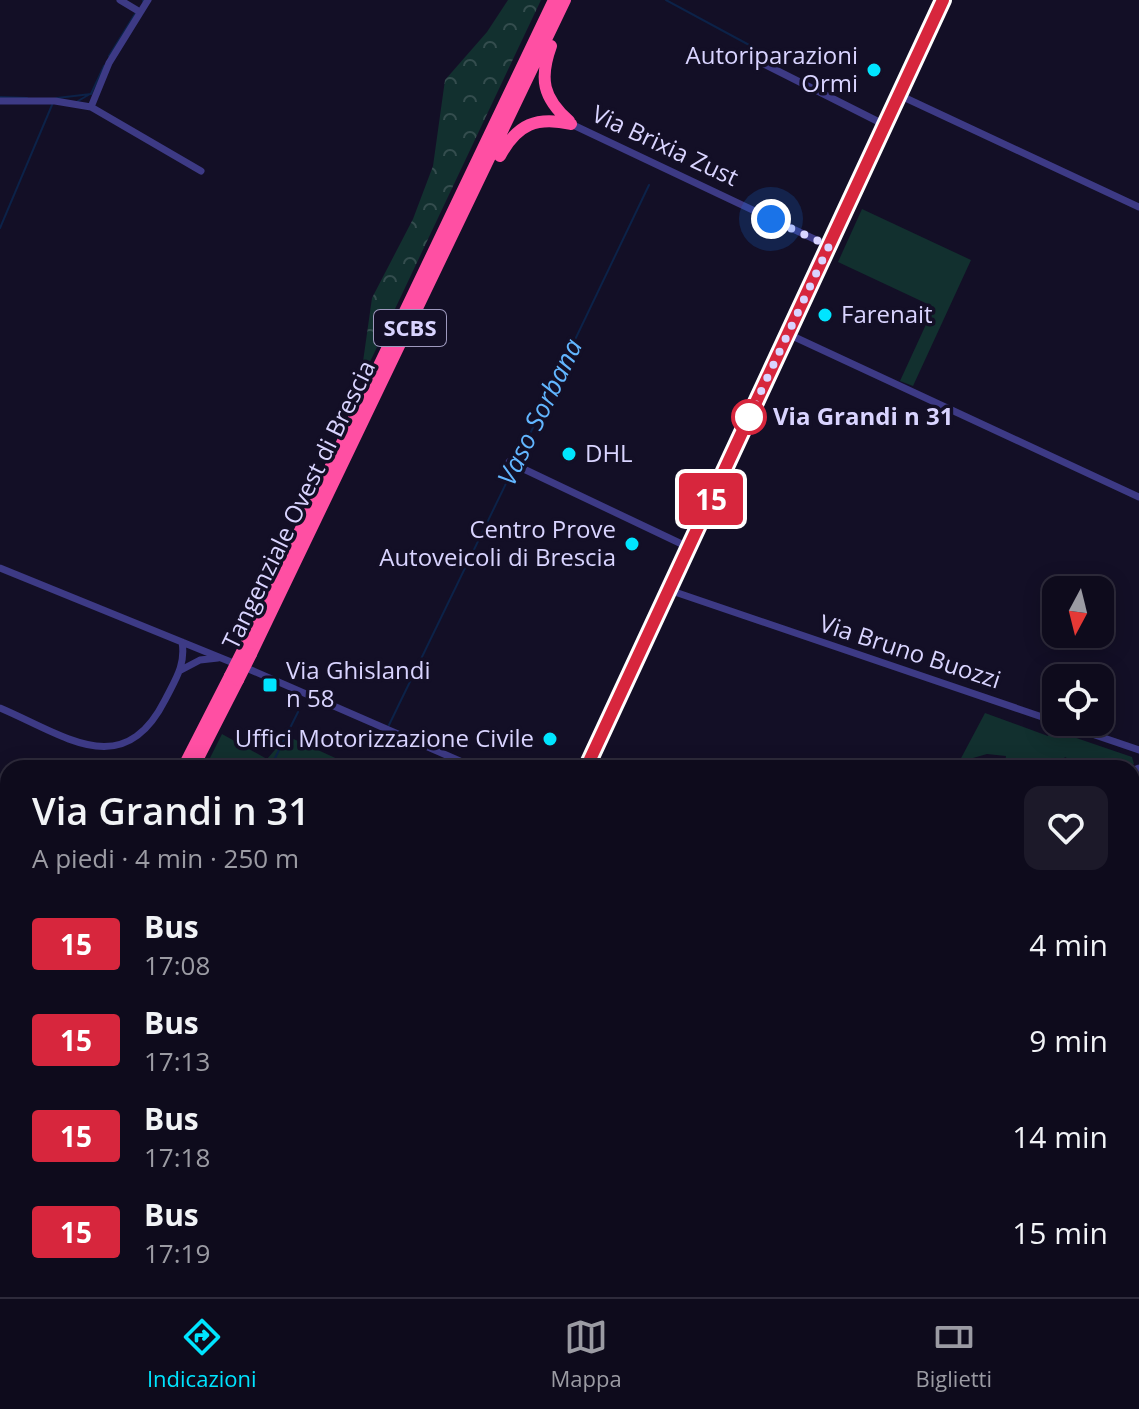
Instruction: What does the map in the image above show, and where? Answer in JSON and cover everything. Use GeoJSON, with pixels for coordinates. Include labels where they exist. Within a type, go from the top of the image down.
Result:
{"type":"FeatureCollection","features":[{"type":"Feature","properties":{"kind":"highway","name":"Tangenziale Ovest di Brescia"},"geometry":{"type":"LineString","coordinates":[[247,652],[554,0]]}},
{"type":"Feature","properties":{"kind":"highway","name":"Tangenziale Ovest di Brescia"},"geometry":{"type":"LineString","coordinates":[[197,760],[567,0]]}},
{"type":"Feature","properties":{"kind":"highway"},"geometry":{"type":"LineString","coordinates":[[567,0],[543,79],[549,101],[571,124]]}},
{"type":"Feature","properties":{"kind":"highway"},"geometry":{"type":"LineString","coordinates":[[458,228],[473,209],[505,147],[522,126],[542,119],[571,124]]}},
{"type":"Feature","properties":{"kind":"highway","name":"Tangenziale Ovest di Brescia"},"geometry":{"type":"LineString","coordinates":[[188,760],[234,678]]}},
{"type":"Feature","properties":{"kind":"street"},"geometry":{"type":"LineString","coordinates":[[120,0],[140,12]]}},
{"type":"Feature","properties":{"kind":"street"},"geometry":{"type":"LineString","coordinates":[[91,107],[109,63],[148,0]]}},
{"type":"Feature","properties":{"kind":"street"},"geometry":{"type":"LineString","coordinates":[[590,760],[943,0]]}},
{"type":"Feature","properties":{"kind":"street"},"geometry":{"type":"LineString","coordinates":[[760,62],[885,125]]}},
{"type":"Feature","properties":{"kind":"street"},"geometry":{"type":"LineString","coordinates":[[899,95],[1139,207]]}},
{"type":"Feature","properties":{"kind":"street"},"geometry":{"type":"LineString","coordinates":[[0,101],[55,101],[91,107],[201,171]]}},
{"type":"Feature","properties":{"kind":"street","name":"Via Brixia Zust"},"geometry":{"type":"LineString","coordinates":[[571,124],[829,246]]}},
{"type":"Feature","properties":{"kind":"street"},"geometry":{"type":"LineString","coordinates":[[788,334],[1139,497]]}},
{"type":"Feature","properties":{"kind":"street"},"geometry":{"type":"LineString","coordinates":[[509,462],[688,547]]}},
{"type":"Feature","properties":{"kind":"street"},"geometry":{"type":"LineString","coordinates":[[0,568],[228,661],[200,660],[181,670]]}},
{"type":"Feature","properties":{"kind":"street","name":"Via Bruno Buozzi"},"geometry":{"type":"LineString","coordinates":[[669,590],[1139,750]]}},
{"type":"Feature","properties":{"kind":"street"},"geometry":{"type":"LineString","coordinates":[[0,708],[86,744],[120,747],[142,735],[153,724],[181,670],[182,642]]}},
{"type":"Feature","properties":{"kind":"street"},"geometry":{"type":"LineString","coordinates":[[251,670],[458,760]]}},
{"type":"Feature","properties":{"kind":"green space"},"geometry":{"type":"Polygon","coordinates":[[[508,0],[541,0],[360,383],[372,298],[413,219],[433,166],[445,80],[487,32],[508,0]]]}},
{"type":"Feature","properties":{"kind":"green space"},"geometry":{"type":"Polygon","coordinates":[[[862,209],[971,260],[913,386],[900,381],[934,307],[838,262],[862,209]]]}},
{"type":"Feature","properties":{"kind":"green space"},"geometry":{"type":"Polygon","coordinates":[[[985,713],[1042,736],[1070,736],[1132,757],[1133,760],[1070,760],[1065,757],[1063,760],[1005,760],[1006,756],[987,754],[960,760],[985,713]]]}},
{"type":"Feature","properties":{"kind":"green space"},"geometry":{"type":"Polygon","coordinates":[[[222,734],[267,759],[287,736],[340,760],[209,760],[222,734]]]}},
{"type":"Feature","properties":{"kind":"waterway","name":"Vaso Sorbana"},"geometry":{"type":"LineString","coordinates":[[666,0],[751,46]]}},
{"type":"Feature","properties":{"kind":"waterway"},"geometry":{"type":"LineString","coordinates":[[109,56],[135,14]]}},
{"type":"Feature","properties":{"kind":"waterway"},"geometry":{"type":"LineString","coordinates":[[57,98],[91,94],[104,66]]}},
{"type":"Feature","properties":{"kind":"waterway"},"geometry":{"type":"LineString","coordinates":[[78,101],[90,94]]}},
{"type":"Feature","properties":{"kind":"waterway"},"geometry":{"type":"LineString","coordinates":[[0,97],[27,98]]}},
{"type":"Feature","properties":{"kind":"waterway"},"geometry":{"type":"LineString","coordinates":[[0,228],[52,105]]}},
{"type":"Feature","properties":{"kind":"waterway","name":"Vaso Sorbana"},"geometry":{"type":"LineString","coordinates":[[517,461],[649,185]]}},
{"type":"Feature","properties":{"kind":"waterway","name":"Vaso Sorbana"},"geometry":{"type":"LineString","coordinates":[[389,725],[514,467]]}},
{"type":"Feature","properties":{"kind":"waterway","name":"Vaso Sorbana"},"geometry":{"type":"LineString","coordinates":[[274,760],[298,712]]}},
{"type":"Feature","properties":{"kind":"bus line","name":"15"},"geometry":{"type":"LineString","coordinates":[[590,760],[943,0]]}},
{"type":"Feature","properties":{"kind":"place","name":"Autoriparazioni Ormi"},"geometry":{"type":"Point","coordinates":[874,70]}},
{"type":"Feature","properties":{"kind":"place","name":"Farenait"},"geometry":{"type":"Point","coordinates":[825,315]}},
{"type":"Feature","properties":{"kind":"place","name":"Via Grandi n 31"},"geometry":{"type":"Point","coordinates":[749,417]}},
{"type":"Feature","properties":{"kind":"place","name":"DHL"},"geometry":{"type":"Point","coordinates":[569,454]}},
{"type":"Feature","properties":{"kind":"place","name":"Centro Prove Autoveicoli di Brescia"},"geometry":{"type":"Point","coordinates":[632,544]}},
{"type":"Feature","properties":{"kind":"place","name":"Via Ghislandi n 58"},"geometry":{"type":"Point","coordinates":[270,685]}},
{"type":"Feature","properties":{"kind":"place","name":"Uffici Motorizzazione Civile"},"geometry":{"type":"Point","coordinates":[550,739]}},
{"type":"Feature","properties":{"kind":"route"},"geometry":{"type":"LineString","coordinates":[[749,417],[829,246],[771,219]]}}]}
